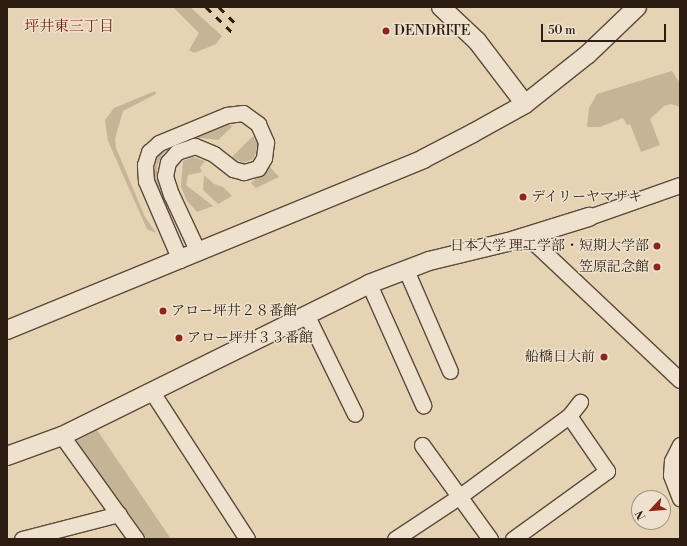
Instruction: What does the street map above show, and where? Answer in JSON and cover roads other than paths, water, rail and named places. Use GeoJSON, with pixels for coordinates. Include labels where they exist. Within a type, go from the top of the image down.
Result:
{"type":"FeatureCollection","features":[{"type":"Feature","properties":{"kind":"street"},"geometry":{"type":"LineString","coordinates":[[441,7],[477,41],[525,104]]}},
{"type":"Feature","properties":{"kind":"street"},"geometry":{"type":"LineString","coordinates":[[7,330],[180,260],[423,158],[525,104],[588,54],[637,7]]}},
{"type":"Feature","properties":{"kind":"street"},"geometry":{"type":"LineString","coordinates":[[180,260],[146,181],[145,165],[149,152],[159,143],[227,114],[243,113],[258,124],[266,142],[264,158],[258,168],[244,172],[233,168],[214,154],[195,146],[177,152],[168,162],[165,176],[171,194],[198,252]]}},
{"type":"Feature","properties":{"kind":"street"},"geometry":{"type":"LineString","coordinates":[[7,456],[62,436],[369,284],[429,261],[527,236],[589,217],[680,185]]}},
{"type":"Feature","properties":{"kind":"street"},"geometry":{"type":"LineString","coordinates":[[527,236],[680,380]]}},
{"type":"Feature","properties":{"kind":"street"},"geometry":{"type":"LineString","coordinates":[[406,270],[450,371]]}},
{"type":"Feature","properties":{"kind":"street"},"geometry":{"type":"LineString","coordinates":[[369,284],[423,405]]}},
{"type":"Feature","properties":{"kind":"street"},"geometry":{"type":"LineString","coordinates":[[306,314],[355,414]]}},
{"type":"Feature","properties":{"kind":"street"},"geometry":{"type":"LineString","coordinates":[[152,392],[247,539]]}},
{"type":"Feature","properties":{"kind":"street"},"geometry":{"type":"LineString","coordinates":[[395,539],[460,496],[569,416],[580,402]]}},
{"type":"Feature","properties":{"kind":"street"},"geometry":{"type":"LineString","coordinates":[[513,539],[606,471],[569,416]]}},
{"type":"Feature","properties":{"kind":"street"},"geometry":{"type":"LineString","coordinates":[[62,436],[136,539]]}},
{"type":"Feature","properties":{"kind":"street"},"geometry":{"type":"LineString","coordinates":[[422,445],[490,539]]}},
{"type":"Feature","properties":{"kind":"street"},"geometry":{"type":"LineString","coordinates":[[680,445],[672,461],[671,475],[680,498]]}},
{"type":"Feature","properties":{"kind":"street"},"geometry":{"type":"LineString","coordinates":[[22,539],[119,514]]}},
{"type":"Feature","properties":{"kind":"railway"},"geometry":{"type":"LineString","coordinates":[[206,7],[232,32]]}},
{"type":"Feature","properties":{"kind":"railway"},"geometry":{"type":"LineString","coordinates":[[219,7],[237,25]]}},
{"type":"Feature","properties":{"kind":"place","name":"DENDRITE"},"geometry":{"type":"Point","coordinates":[386,31]}},
{"type":"Feature","properties":{"kind":"place","name":"デイリーヤマザキ"},"geometry":{"type":"Point","coordinates":[523,197]}},
{"type":"Feature","properties":{"kind":"place","name":"日本大学 理工学部・短期大学部"},"geometry":{"type":"Point","coordinates":[657,246]}},
{"type":"Feature","properties":{"kind":"place","name":"笠原記念館"},"geometry":{"type":"Point","coordinates":[657,267]}},
{"type":"Feature","properties":{"kind":"place","name":"アロー坪井２８番館"},"geometry":{"type":"Point","coordinates":[163,311]}},
{"type":"Feature","properties":{"kind":"place","name":"アロー坪井３３番館"},"geometry":{"type":"Point","coordinates":[179,338]}},
{"type":"Feature","properties":{"kind":"place","name":"船橋日大前"},"geometry":{"type":"Point","coordinates":[604,357]}},
{"type":"Feature","properties":{"kind":"district","name":"坪井東三丁目"},"geometry":{"type":"Point","coordinates":[69,27]}}]}
